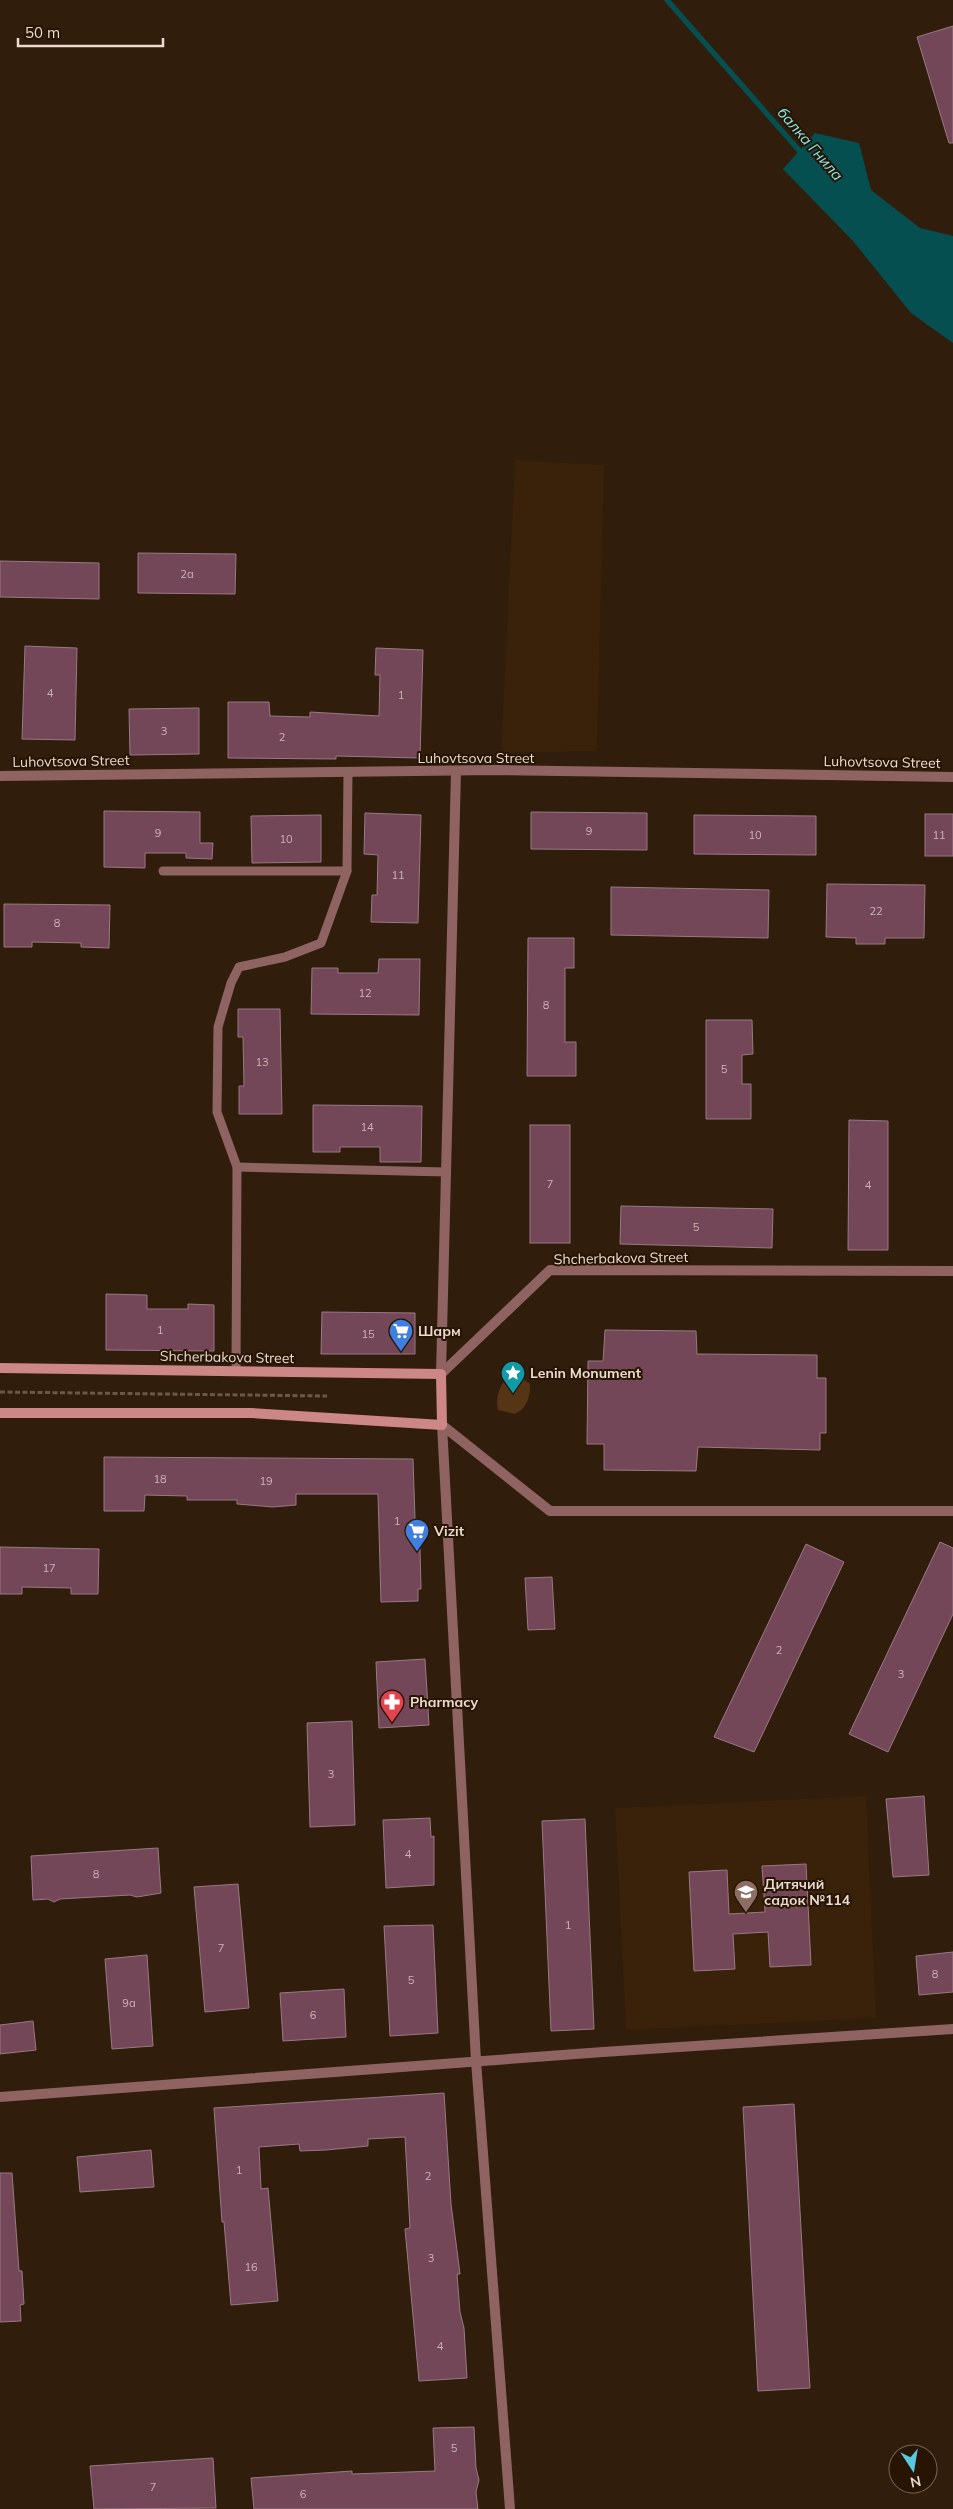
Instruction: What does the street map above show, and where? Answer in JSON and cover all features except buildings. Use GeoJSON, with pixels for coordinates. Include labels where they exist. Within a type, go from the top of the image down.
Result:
{"type":"FeatureCollection","features":[{"type":"Feature","properties":{"kind":"street","name":"Luhovtsova Street"},"geometry":{"type":"LineString","coordinates":[[0,776],[456,771],[953,776]]}},
{"type":"Feature","properties":{"kind":"street"},"geometry":{"type":"LineString","coordinates":[[456,771],[441,1374],[442,1426],[476,2061],[510,2509]]}},
{"type":"Feature","properties":{"kind":"street","name":"Shcherbakova Street"},"geometry":{"type":"LineString","coordinates":[[0,1368],[441,1374],[550,1270],[953,1271]]}},
{"type":"Feature","properties":{"kind":"street"},"geometry":{"type":"LineString","coordinates":[[0,1413],[251,1413],[442,1426],[550,1511],[953,1512]]}},
{"type":"Feature","properties":{"kind":"street"},"geometry":{"type":"LineString","coordinates":[[0,2097],[476,2061],[953,2029]]}},
{"type":"Feature","properties":{"kind":"lane"},"geometry":{"type":"LineString","coordinates":[[236,1371],[237,1167],[217,1112],[218,1027],[231,983],[239,967],[285,957],[321,943],[347,871],[348,772]]}},
{"type":"Feature","properties":{"kind":"lane"},"geometry":{"type":"LineString","coordinates":[[163,871],[347,871]]}},
{"type":"Feature","properties":{"kind":"lane"},"geometry":{"type":"LineString","coordinates":[[237,1167],[446,1172]]}},
{"type":"Feature","properties":{"kind":"path"},"geometry":{"type":"LineString","coordinates":[[0,1392],[326,1396]]}},
{"type":"Feature","properties":{"kind":"shaded area"},"geometry":{"type":"Polygon","coordinates":[[[515,460],[604,465],[597,751],[501,753],[515,460]]]}},
{"type":"Feature","properties":{"kind":"shaded area"},"geometry":{"type":"Polygon","coordinates":[[[511,1375],[522,1378],[530,1384],[527,1402],[515,1414],[498,1410],[497,1405],[501,1386],[511,1375]]]}},
{"type":"Feature","properties":{"kind":"shaded area","name":"Дитячий садок №114"},"geometry":{"type":"Polygon","coordinates":[[[866,1796],[876,2018],[626,2030],[615,1808],[866,1796]]]}},
{"type":"Feature","properties":{"kind":"water"},"geometry":{"type":"Polygon","coordinates":[[[815,133],[859,143],[871,190],[920,228],[953,236],[953,343],[911,313],[853,241],[783,169],[815,133]]]}},
{"type":"Feature","properties":{"kind":"waterway","name":"балка Гнила"},"geometry":{"type":"LineString","coordinates":[[667,0],[804,156]]}},
{"type":"Feature","properties":{"kind":"place","name":"Шарм"},"geometry":{"type":"Point","coordinates":[401,1352]}},
{"type":"Feature","properties":{"kind":"place","name":"Lenin Monument"},"geometry":{"type":"Point","coordinates":[513,1394]}},
{"type":"Feature","properties":{"kind":"place","name":"Vizit"},"geometry":{"type":"Point","coordinates":[417,1552]}},
{"type":"Feature","properties":{"kind":"place","name":"Pharmacy"},"geometry":{"type":"Point","coordinates":[392,1723]}},
{"type":"Feature","properties":{"kind":"place","name":"Дитячий садок №114"},"geometry":{"type":"Point","coordinates":[746,1913]}}]}
